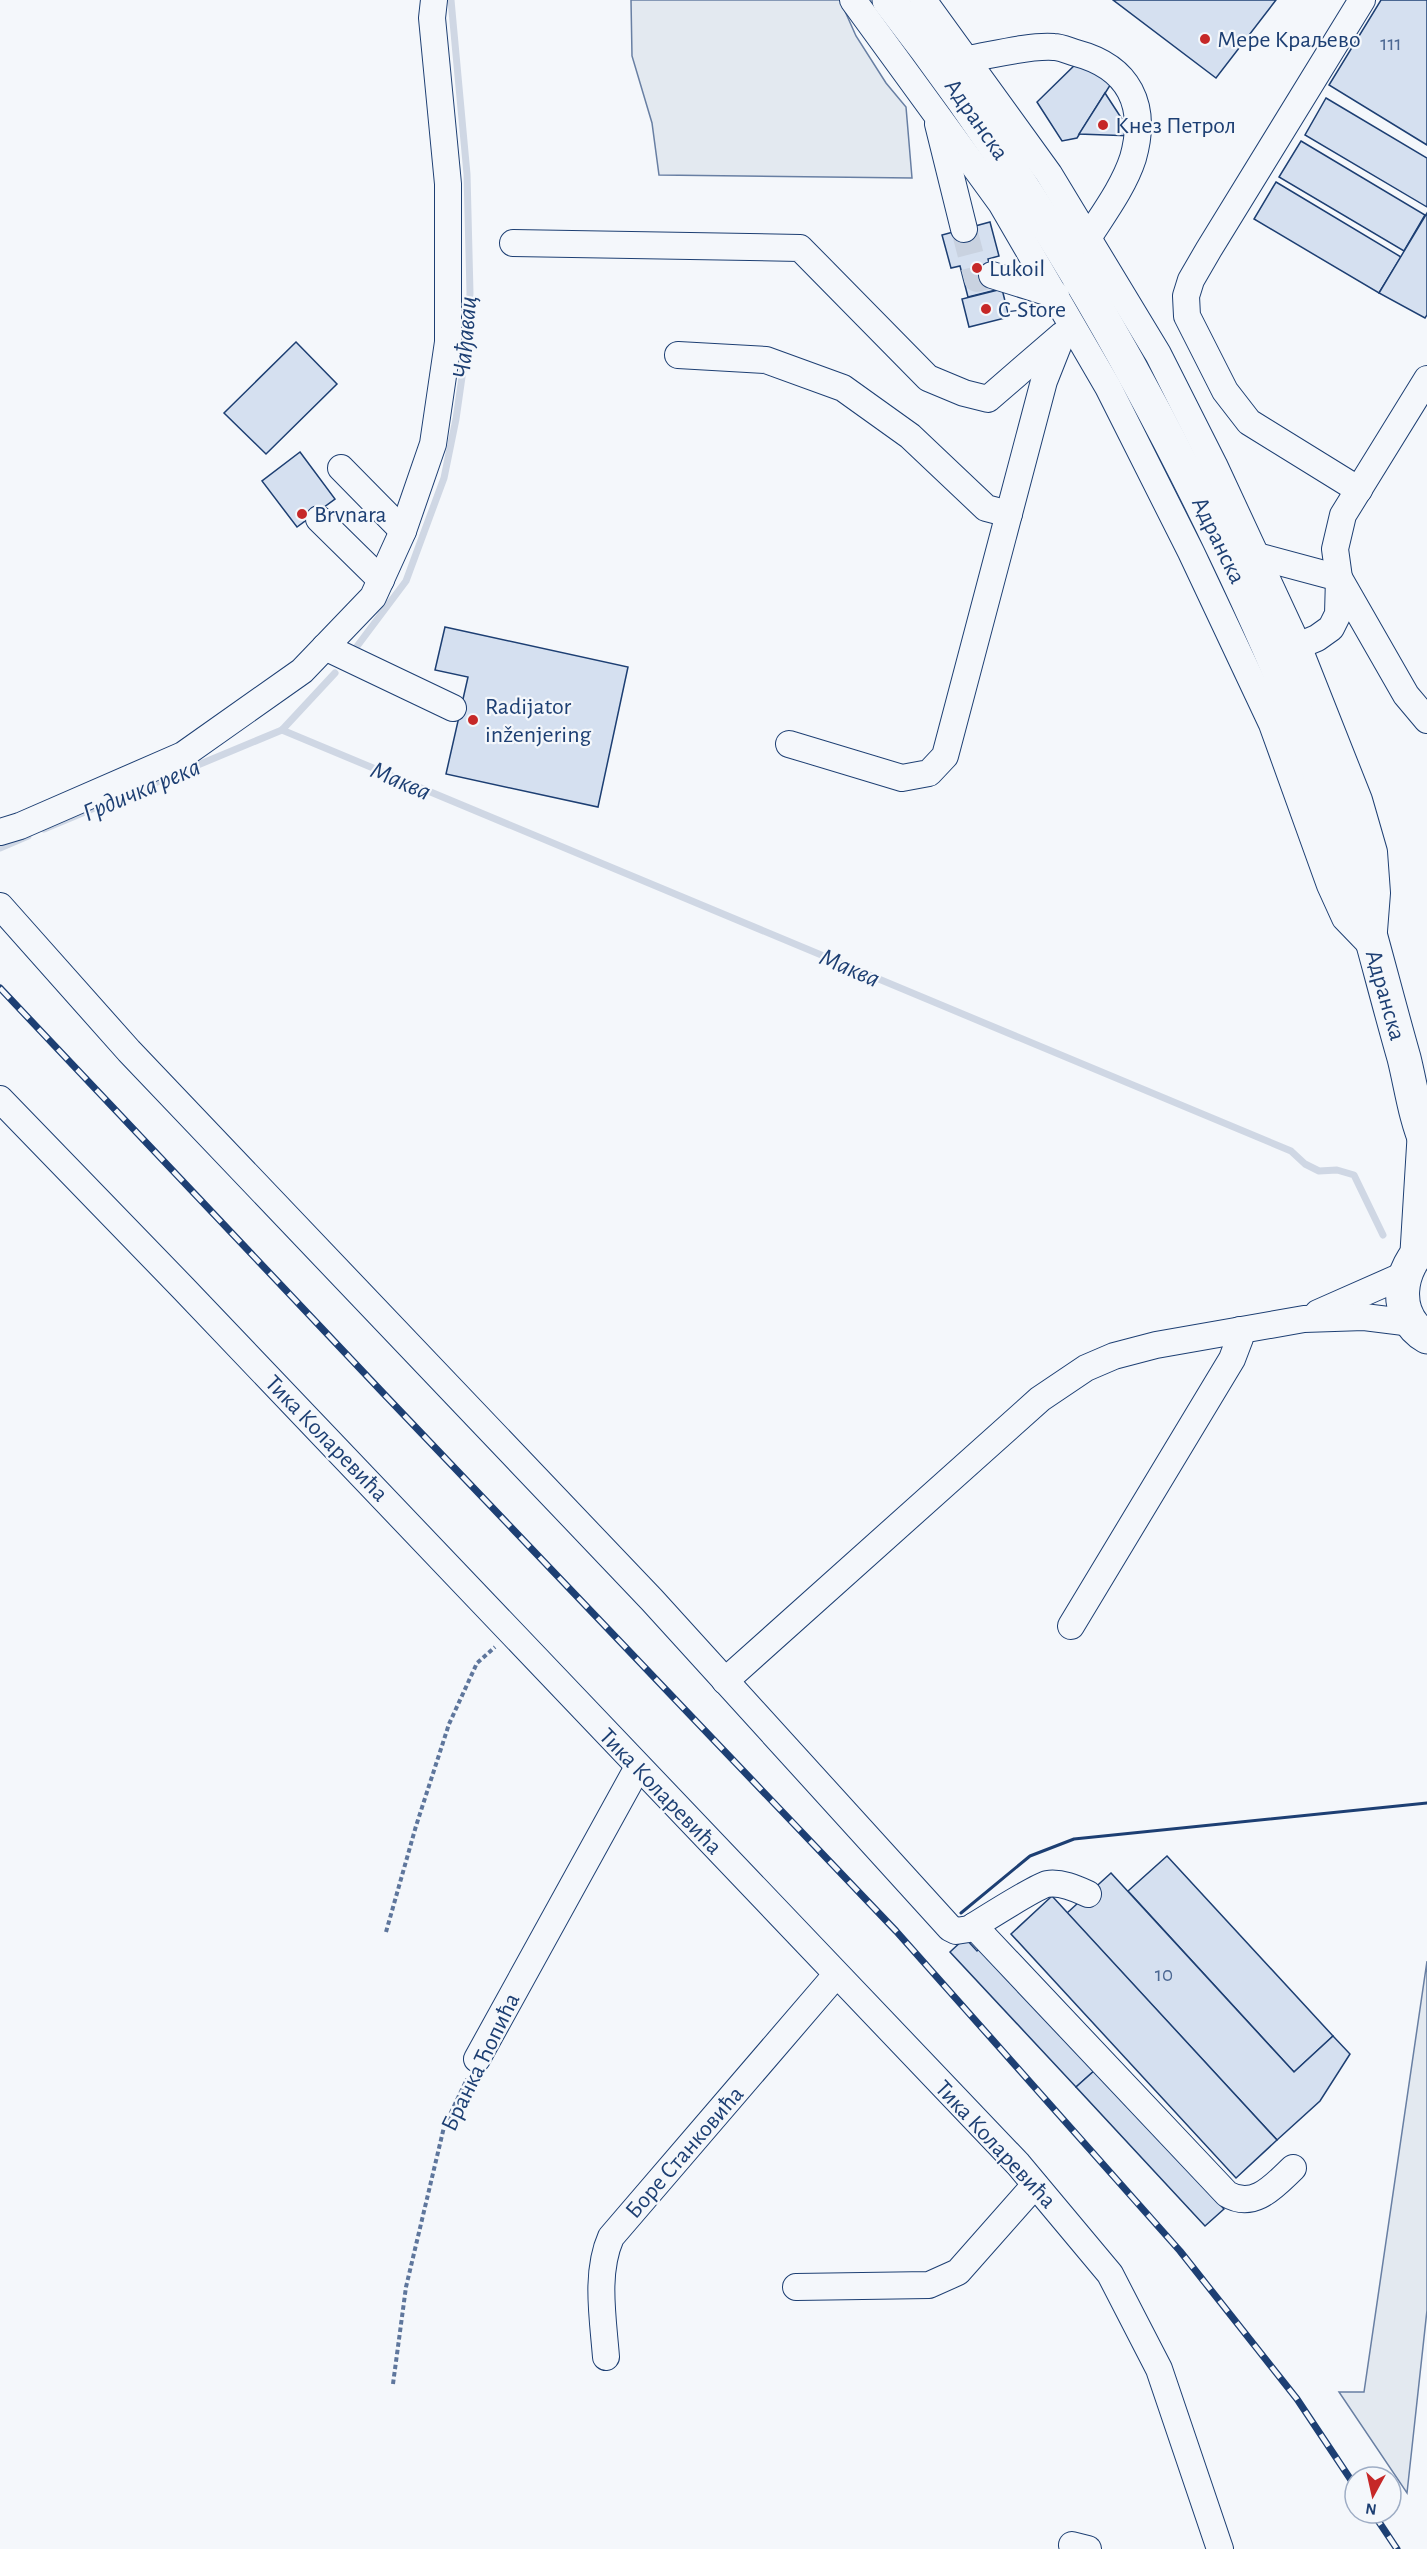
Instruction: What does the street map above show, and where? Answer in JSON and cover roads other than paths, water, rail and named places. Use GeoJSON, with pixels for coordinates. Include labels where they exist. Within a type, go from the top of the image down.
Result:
{"type":"FeatureCollection","features":[{"type":"Feature","properties":{"kind":"main road","name":"Адранска"},"geometry":{"type":"LineString","coordinates":[[888,0],[960,93],[1023,185],[1093,298],[1152,406],[1246,595],[1284,681],[1335,816],[1426,1142],[1416,1257],[1402,1291],[1404,1308],[1422,1334]]}},
{"type":"Feature","properties":{"kind":"street"},"geometry":{"type":"LineString","coordinates":[[0,832],[20,826],[183,755],[302,671],[374,597],[403,531],[433,444],[448,342],[448,184],[432,18],[434,0]]}},
{"type":"Feature","properties":{"kind":"street","name":"Адранска"},"geometry":{"type":"LineString","coordinates":[[853,0],[935,109],[1001,203],[1056,295],[1067,328],[1108,387],[1191,552],[1272,724],[1330,885],[1345,918],[1372,946]]}},
{"type":"Feature","properties":{"kind":"street"},"geometry":{"type":"LineString","coordinates":[[1359,490],[1249,422],[1226,391],[1194,331],[1187,316],[1186,296],[1191,280],[1209,249],[1362,0]]}},
{"type":"Feature","properties":{"kind":"street"},"geometry":{"type":"LineString","coordinates":[[935,5],[968,59],[1049,174],[1158,354],[1257,556],[1298,646],[1359,800],[1374,852],[1377,893],[1372,946]]}},
{"type":"Feature","properties":{"kind":"street"},"geometry":{"type":"LineString","coordinates":[[968,59],[1054,47],[1095,58],[1119,73],[1133,96],[1139,130],[1132,159],[1120,187],[1088,238]]}},
{"type":"Feature","properties":{"kind":"street"},"geometry":{"type":"LineString","coordinates":[[935,109],[964,229]]}},
{"type":"Feature","properties":{"kind":"street"},"geometry":{"type":"LineString","coordinates":[[513,243],[800,248],[928,378],[964,393],[988,399],[1067,328]]}},
{"type":"Feature","properties":{"kind":"street"},"geometry":{"type":"LineString","coordinates":[[992,275],[1056,295]]}},
{"type":"Feature","properties":{"kind":"street"},"geometry":{"type":"LineString","coordinates":[[789,744],[902,778],[929,773],[945,756],[1044,381],[1067,328]]}},
{"type":"Feature","properties":{"kind":"street"},"geometry":{"type":"LineString","coordinates":[[678,355],[766,360],[843,388],[910,436],[986,508],[1009,514]]}},
{"type":"Feature","properties":{"kind":"street"},"geometry":{"type":"LineString","coordinates":[[1298,646],[1317,638],[1331,628],[1338,614],[1339,578],[1335,549],[1343,515],[1427,379]]}},
{"type":"Feature","properties":{"kind":"street"},"geometry":{"type":"LineString","coordinates":[[340,468],[403,531]]}},
{"type":"Feature","properties":{"kind":"street"},"geometry":{"type":"LineString","coordinates":[[319,519],[381,580]]}},
{"type":"Feature","properties":{"kind":"street"},"geometry":{"type":"LineString","coordinates":[[1257,556],[1339,578],[1406,695],[1427,720]]}},
{"type":"Feature","properties":{"kind":"street"},"geometry":{"type":"LineString","coordinates":[[325,647],[453,708]]}},
{"type":"Feature","properties":{"kind":"street"},"geometry":{"type":"LineString","coordinates":[[0,906],[129,1051],[431,1370],[586,1529],[725,1681],[962,1927],[1227,2194],[1242,2200],[1260,2197],[1293,2168]]}},
{"type":"Feature","properties":{"kind":"street","name":"Тика Коларевића"},"geometry":{"type":"LineString","coordinates":[[0,1099],[183,1288],[1035,2185],[1110,2274],[1159,2369],[1220,2549]]}},
{"type":"Feature","properties":{"kind":"street"},"geometry":{"type":"LineString","coordinates":[[1304,1319],[1416,1257]]}},
{"type":"Feature","properties":{"kind":"street"},"geometry":{"type":"LineString","coordinates":[[725,1681],[1040,1399],[1086,1368],[1114,1356],[1156,1345],[1304,1319],[1364,1317],[1422,1334]]}},
{"type":"Feature","properties":{"kind":"street"},"geometry":{"type":"LineString","coordinates":[[1071,1626],[1232,1359],[1240,1338],[1240,1330]]}},
{"type":"Feature","properties":{"kind":"street","name":"Бранка Ћопића"},"geometry":{"type":"LineString","coordinates":[[477,2059],[638,1767]]}},
{"type":"Feature","properties":{"kind":"street"},"geometry":{"type":"LineString","coordinates":[[962,1927],[1043,1885],[1072,1886],[1088,1894]]}},
{"type":"Feature","properties":{"kind":"street","name":"Боре Станковића"},"geometry":{"type":"LineString","coordinates":[[606,2357],[601,2297],[605,2256],[611,2236],[836,1975]]}},
{"type":"Feature","properties":{"kind":"street"},"geometry":{"type":"LineString","coordinates":[[796,2287],[929,2286],[958,2272],[1035,2185]]}},
{"type":"Feature","properties":{"kind":"waterway","name":"Чађавац"},"geometry":{"type":"LineString","coordinates":[[355,649],[406,581],[444,478],[456,419],[466,349],[470,293],[467,174],[451,0]]}},
{"type":"Feature","properties":{"kind":"waterway","name":"Грдичка река"},"geometry":{"type":"LineString","coordinates":[[44,829],[282,730],[335,673]]}},
{"type":"Feature","properties":{"kind":"waterway","name":"Маква"},"geometry":{"type":"LineString","coordinates":[[282,730],[1291,1151],[1305,1164],[1319,1171],[1337,1170],[1354,1175],[1383,1235]]}},
{"type":"Feature","properties":{"kind":"waterway","name":"Грдичка река"},"geometry":{"type":"LineString","coordinates":[[0,848],[28,836]]}},
{"type":"Feature","properties":{"kind":"tunnel"},"geometry":{"type":"LineString","coordinates":[[964,229],[977,279],[992,275]]}},
{"type":"Feature","properties":{"kind":"railway"},"geometry":{"type":"LineString","coordinates":[[0,988],[896,1931],[1180,2251],[1297,2399],[1343,2468]]}},
{"type":"Feature","properties":{"kind":"railway"},"geometry":{"type":"LineString","coordinates":[[1381,2525],[1397,2549]]}},
{"type":"Feature","properties":{"kind":"place","name":"Мере Краљево"},"geometry":{"type":"Point","coordinates":[1205,39]}},
{"type":"Feature","properties":{"kind":"place","name":"Кнез Петрол"},"geometry":{"type":"Point","coordinates":[1103,125]}},
{"type":"Feature","properties":{"kind":"place","name":"Lukoil"},"geometry":{"type":"Point","coordinates":[977,268]}},
{"type":"Feature","properties":{"kind":"place","name":"C-Store"},"geometry":{"type":"Point","coordinates":[986,309]}},
{"type":"Feature","properties":{"kind":"place","name":"Brvnara"},"geometry":{"type":"Point","coordinates":[302,514]}},
{"type":"Feature","properties":{"kind":"place","name":"Radijator inženjering"},"geometry":{"type":"Point","coordinates":[473,720]}}]}
